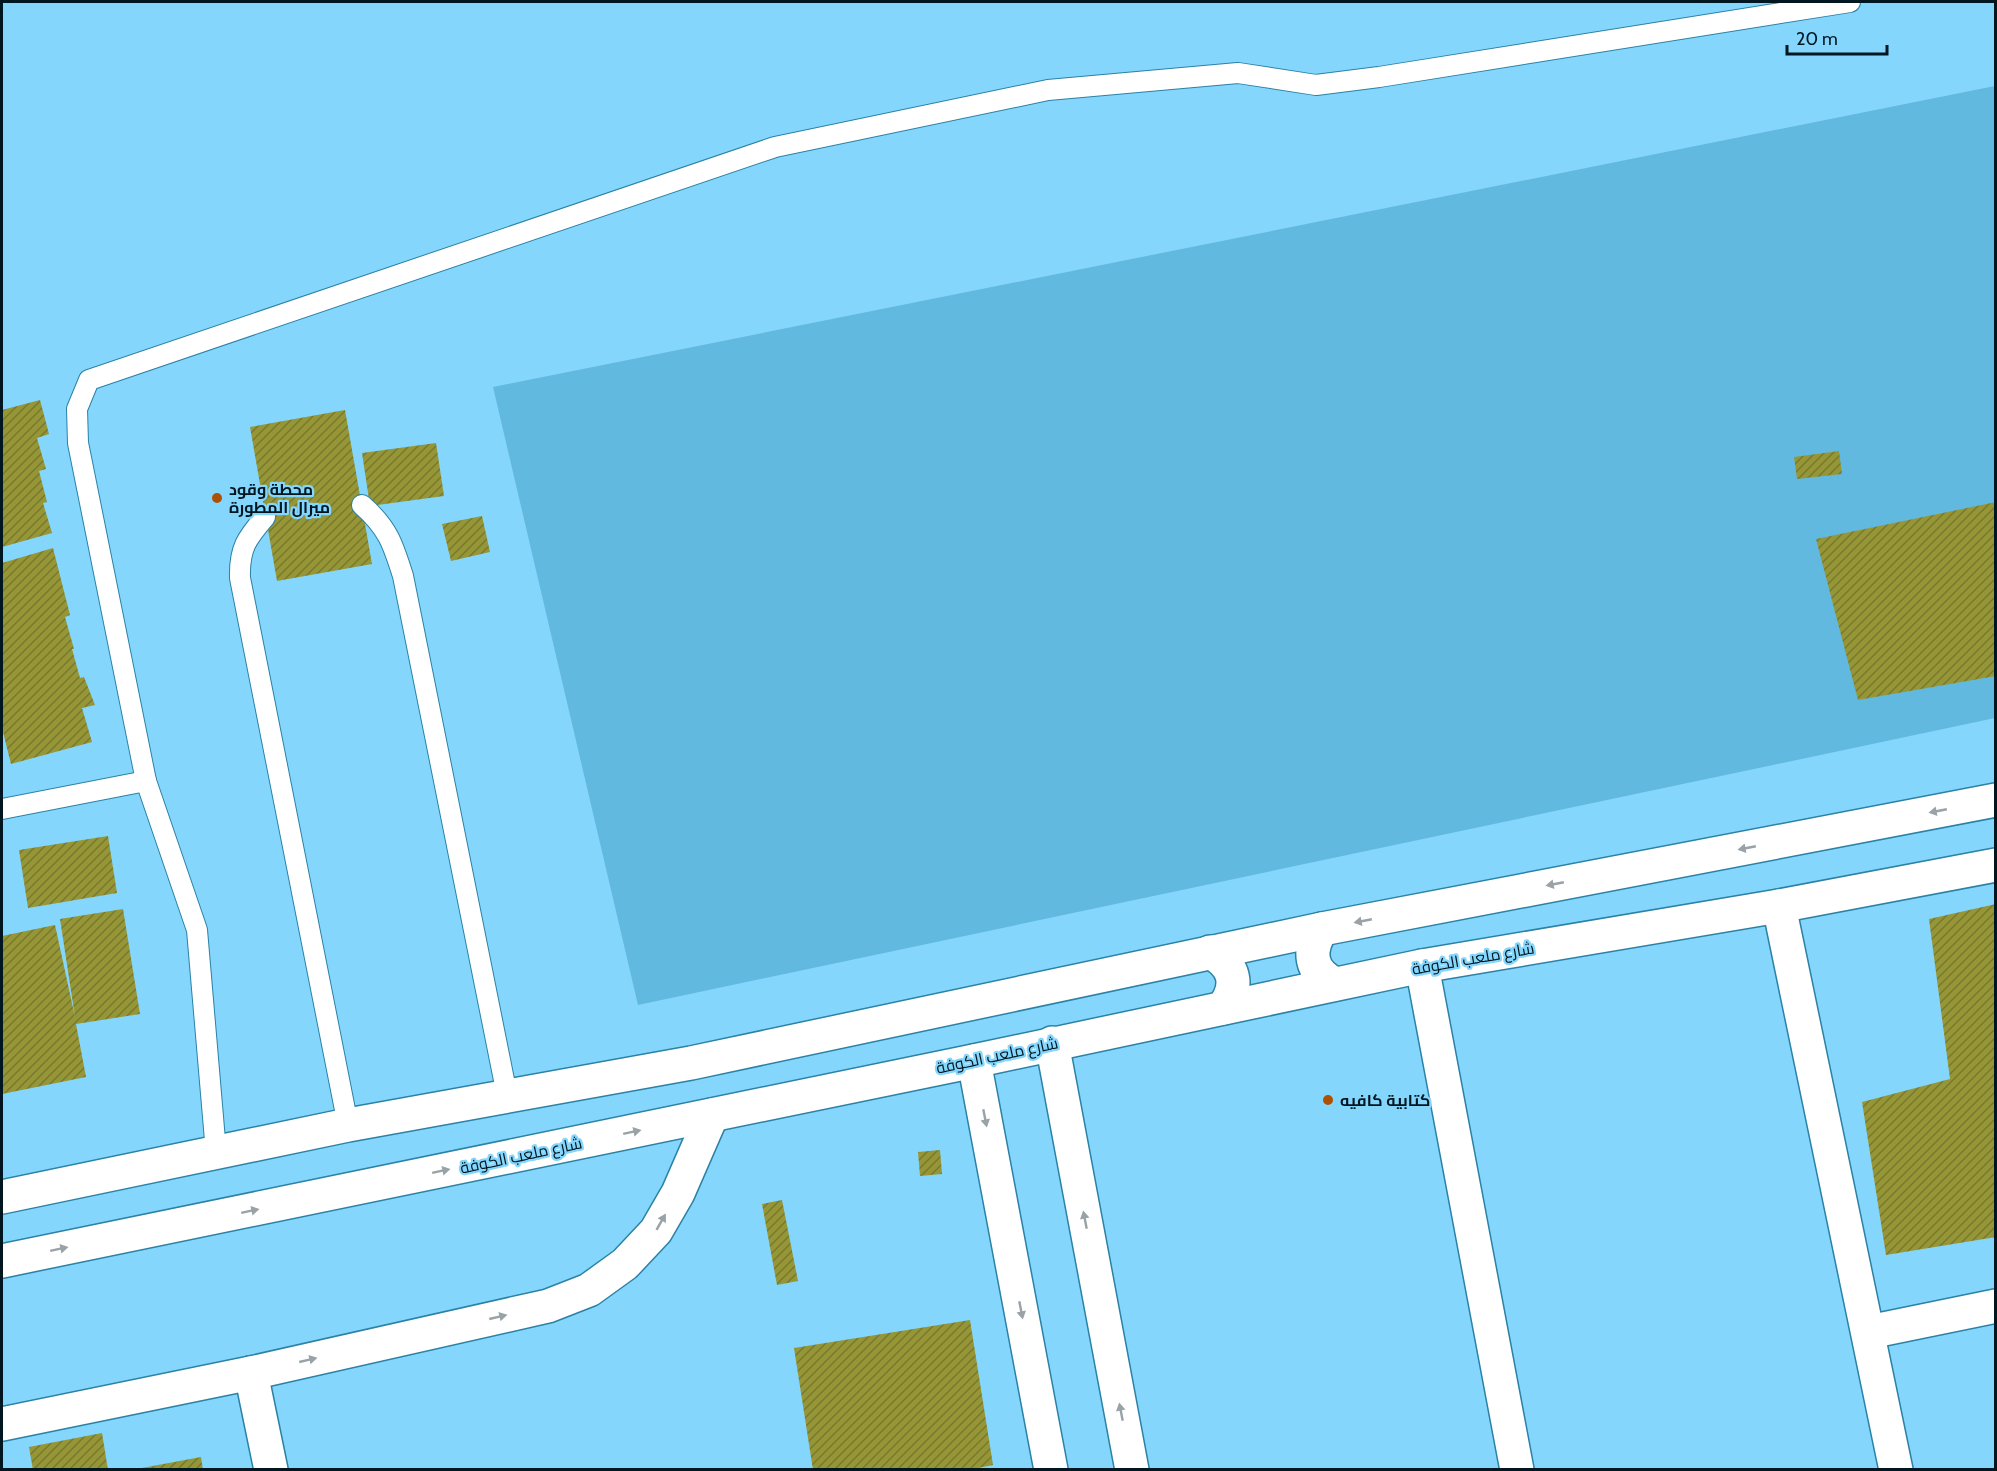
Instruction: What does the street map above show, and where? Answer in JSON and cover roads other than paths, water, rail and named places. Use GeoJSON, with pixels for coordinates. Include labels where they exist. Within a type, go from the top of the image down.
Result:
{"type":"FeatureCollection","features":[{"type":"Feature","properties":{"kind":"main road"},"geometry":{"type":"LineString","coordinates":[[2,1197],[348,1125],[691,1063],[1322,929],[1995,800]]}},
{"type":"Feature","properties":{"kind":"main road","name":"شارع ملعب الكوفة"},"geometry":{"type":"LineString","coordinates":[[2,1261],[974,1061],[1422,966],[1779,906],[1995,865]]}},
{"type":"Feature","properties":{"kind":"main road"},"geometry":{"type":"LineString","coordinates":[[1779,906],[1896,1470]]}},
{"type":"Feature","properties":{"kind":"main road"},"geometry":{"type":"LineString","coordinates":[[1322,929],[1316,938],[1313,960],[1325,979],[1335,984]]}},
{"type":"Feature","properties":{"kind":"main road"},"geometry":{"type":"LineString","coordinates":[[1210,952],[1220,957],[1233,976],[1230,999],[1223,1008]]}},
{"type":"Feature","properties":{"kind":"main road"},"geometry":{"type":"LineString","coordinates":[[1422,966],[1517,1470]]}},
{"type":"Feature","properties":{"kind":"main road"},"geometry":{"type":"LineString","coordinates":[[1052,1043],[1132,1470]]}},
{"type":"Feature","properties":{"kind":"main road"},"geometry":{"type":"LineString","coordinates":[[974,1061],[1051,1470]]}},
{"type":"Feature","properties":{"kind":"main road"},"geometry":{"type":"LineString","coordinates":[[2,1424],[251,1373],[548,1306],[589,1290],[625,1264],[656,1232],[678,1193],[712,1115]]}},
{"type":"Feature","properties":{"kind":"main road"},"geometry":{"type":"LineString","coordinates":[[1869,1332],[1995,1306]]}},
{"type":"Feature","properties":{"kind":"main road"},"geometry":{"type":"LineString","coordinates":[[251,1373],[271,1470]]}},
{"type":"Feature","properties":{"kind":"lane"},"geometry":{"type":"LineString","coordinates":[[216,1152],[197,930],[146,781],[78,443],[77,409],[89,380],[776,147],[1048,90],[1238,73],[1316,85],[1850,2]]}},
{"type":"Feature","properties":{"kind":"lane"},"geometry":{"type":"LineString","coordinates":[[362,505],[376,518],[391,538],[403,576],[507,1095]]}},
{"type":"Feature","properties":{"kind":"lane"},"geometry":{"type":"LineString","coordinates":[[265,516],[247,538],[241,553],[240,578],[348,1125]]}},
{"type":"Feature","properties":{"kind":"lane"},"geometry":{"type":"LineString","coordinates":[[2,809],[146,781]]}},
{"type":"Feature","properties":{"kind":"place","name":"محطة وقود ميرال المطورة"},"geometry":{"type":"Point","coordinates":[217,498]}},
{"type":"Feature","properties":{"kind":"place","name":"كتابية كافيه"},"geometry":{"type":"Point","coordinates":[1328,1100]}}]}
